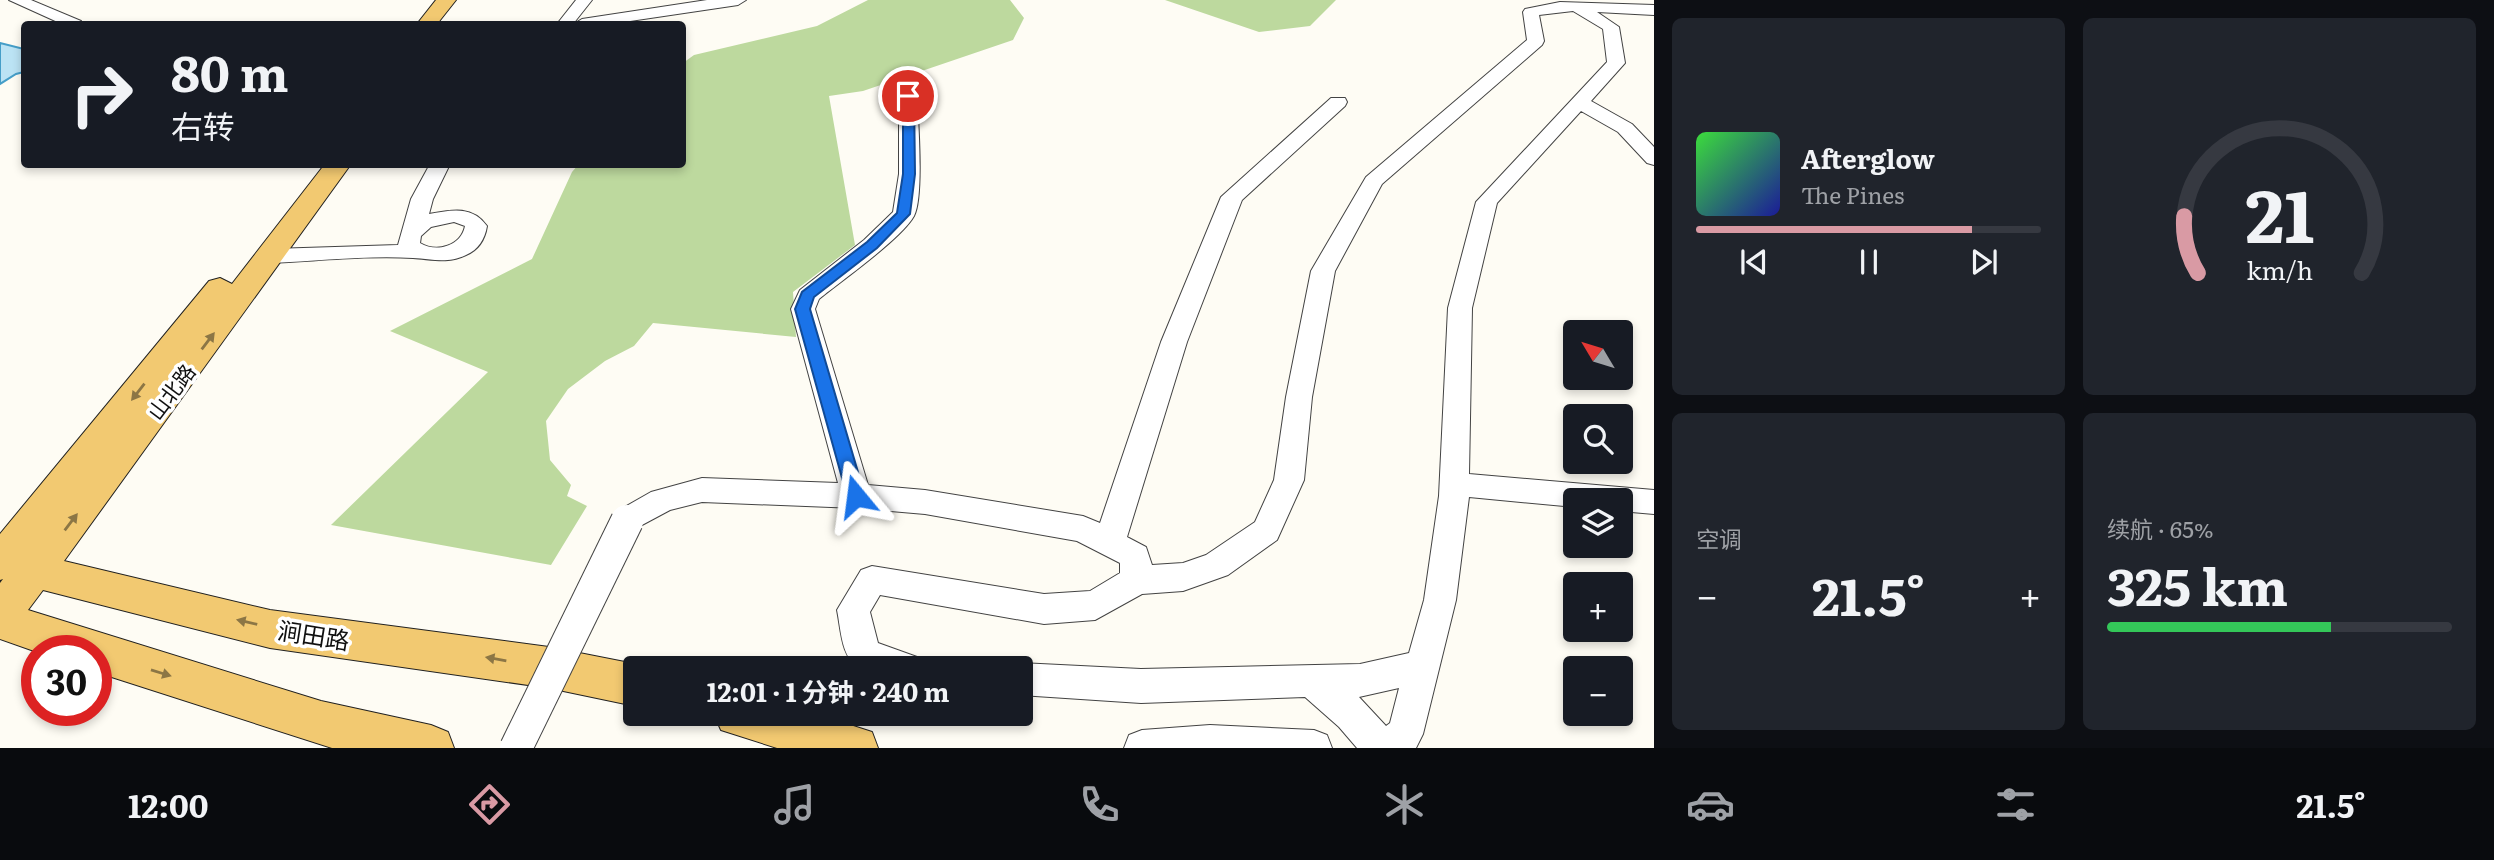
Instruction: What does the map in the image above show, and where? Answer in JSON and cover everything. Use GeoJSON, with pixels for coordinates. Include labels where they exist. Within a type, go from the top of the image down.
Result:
{"type":"FeatureCollection","features":[{"type":"Feature","properties":{"kind":"main road"},"geometry":{"type":"LineString","coordinates":[[429,21],[446,0]]}},
{"type":"Feature","properties":{"kind":"main road"},"geometry":{"type":"LineString","coordinates":[[444,21],[460,0]]}},
{"type":"Feature","properties":{"kind":"main road","name":"山北路"},"geometry":{"type":"LineString","coordinates":[[0,618],[10,560],[313,168]]}},
{"type":"Feature","properties":{"kind":"main road","name":"山北路"},"geometry":{"type":"LineString","coordinates":[[10,560],[272,256],[336,168]]}},
{"type":"Feature","properties":{"kind":"main road","name":"涧田路"},"geometry":{"type":"LineString","coordinates":[[10,560],[101,588],[287,632],[485,657],[623,682]]}},
{"type":"Feature","properties":{"kind":"main road"},"geometry":{"type":"LineString","coordinates":[[0,618],[48,635]]}},
{"type":"Feature","properties":{"kind":"main road"},"geometry":{"type":"LineString","coordinates":[[112,657],[321,723],[431,748]]}},
{"type":"Feature","properties":{"kind":"main road"},"geometry":{"type":"LineString","coordinates":[[779,726],[855,748]]}},
{"type":"Feature","properties":{"kind":"street"},"geometry":{"type":"LineString","coordinates":[[17,0],[68,21]]}},
{"type":"Feature","properties":{"kind":"street"},"geometry":{"type":"LineString","coordinates":[[567,21],[584,0]]}},
{"type":"Feature","properties":{"kind":"street"},"geometry":{"type":"LineString","coordinates":[[598,21],[696,3],[738,0]]}},
{"type":"Feature","properties":{"kind":"street"},"geometry":{"type":"LineString","coordinates":[[869,656],[863,653],[853,610],[872,580],[1044,609],[1095,605],[1137,580],[1183,577],[1217,565],[1266,531],[1289,480],[1299,397],[1323,271],[1373,181],[1536,41],[1531,12],[1543,6],[1570,2],[1654,10]]}},
{"type":"Feature","properties":{"kind":"street"},"geometry":{"type":"LineString","coordinates":[[1386,748],[1405,734],[1440,600],[1454,484],[1460,308],[1487,202],[1616,63],[1611,27],[1570,2]]}},
{"type":"Feature","properties":{"kind":"street"},"geometry":{"type":"LineString","coordinates":[[856,496],[803,309],[808,295],[872,245],[904,214],[909,174],[908,96]]}},
{"type":"Feature","properties":{"kind":"street"},"geometry":{"type":"LineString","coordinates":[[1110,543],[1174,342],[1232,197],[1338,102]]}},
{"type":"Feature","properties":{"kind":"street"},"geometry":{"type":"LineString","coordinates":[[1578,102],[1625,128],[1654,159]]}},
{"type":"Feature","properties":{"kind":"street"},"geometry":{"type":"LineString","coordinates":[[414,251],[408,240],[415,228],[422,199],[438,168]]}},
{"type":"Feature","properties":{"kind":"street"},"geometry":{"type":"LineString","coordinates":[[272,256],[414,251],[423,254],[445,254],[466,245],[476,232],[472,221],[456,215],[434,218],[415,228]]}},
{"type":"Feature","properties":{"kind":"street"},"geometry":{"type":"LineString","coordinates":[[1454,484],[1654,502]]}},
{"type":"Feature","properties":{"kind":"street"},"geometry":{"type":"LineString","coordinates":[[516,748],[627,521],[663,500],[702,490],[723,489],[925,502],[1083,529],[1135,556],[1137,580]]}},
{"type":"Feature","properties":{"kind":"street"},"geometry":{"type":"LineString","coordinates":[[1033,680],[1141,686],[1360,681],[1423,666]]}},
{"type":"Feature","properties":{"kind":"street"},"geometry":{"type":"LineString","coordinates":[[1312,680],[1352,715],[1381,748]]}},
{"type":"Feature","properties":{"kind":"street"},"geometry":{"type":"LineString","coordinates":[[1142,748],[1210,743],[1314,748]]}},
{"type":"Feature","properties":{"kind":"green space"},"geometry":{"type":"Polygon","coordinates":[[[868,0],[1010,0],[1024,18],[1013,40],[863,91],[829,96],[855,245],[793,292],[796,337],[653,323],[634,346],[605,361],[568,389],[546,421],[550,460],[571,485],[567,496],[587,506],[551,565],[331,525],[488,372],[390,331],[532,259],[575,168],[686,168],[686,61],[694,55],[817,26],[868,0]]]}},
{"type":"Feature","properties":{"kind":"green space"},"geometry":{"type":"Polygon","coordinates":[[[1165,0],[1336,0],[1310,26],[1259,32],[1165,0]]]}},
{"type":"Feature","properties":{"kind":"water"},"geometry":{"type":"Polygon","coordinates":[[[0,43],[21,48],[21,73],[0,84],[0,43]]]}},
{"type":"Feature","properties":{"kind":"route"},"geometry":{"type":"LineString","coordinates":[[856,496],[803,309],[808,295],[872,245],[904,214],[909,174],[908,96]]}}]}
